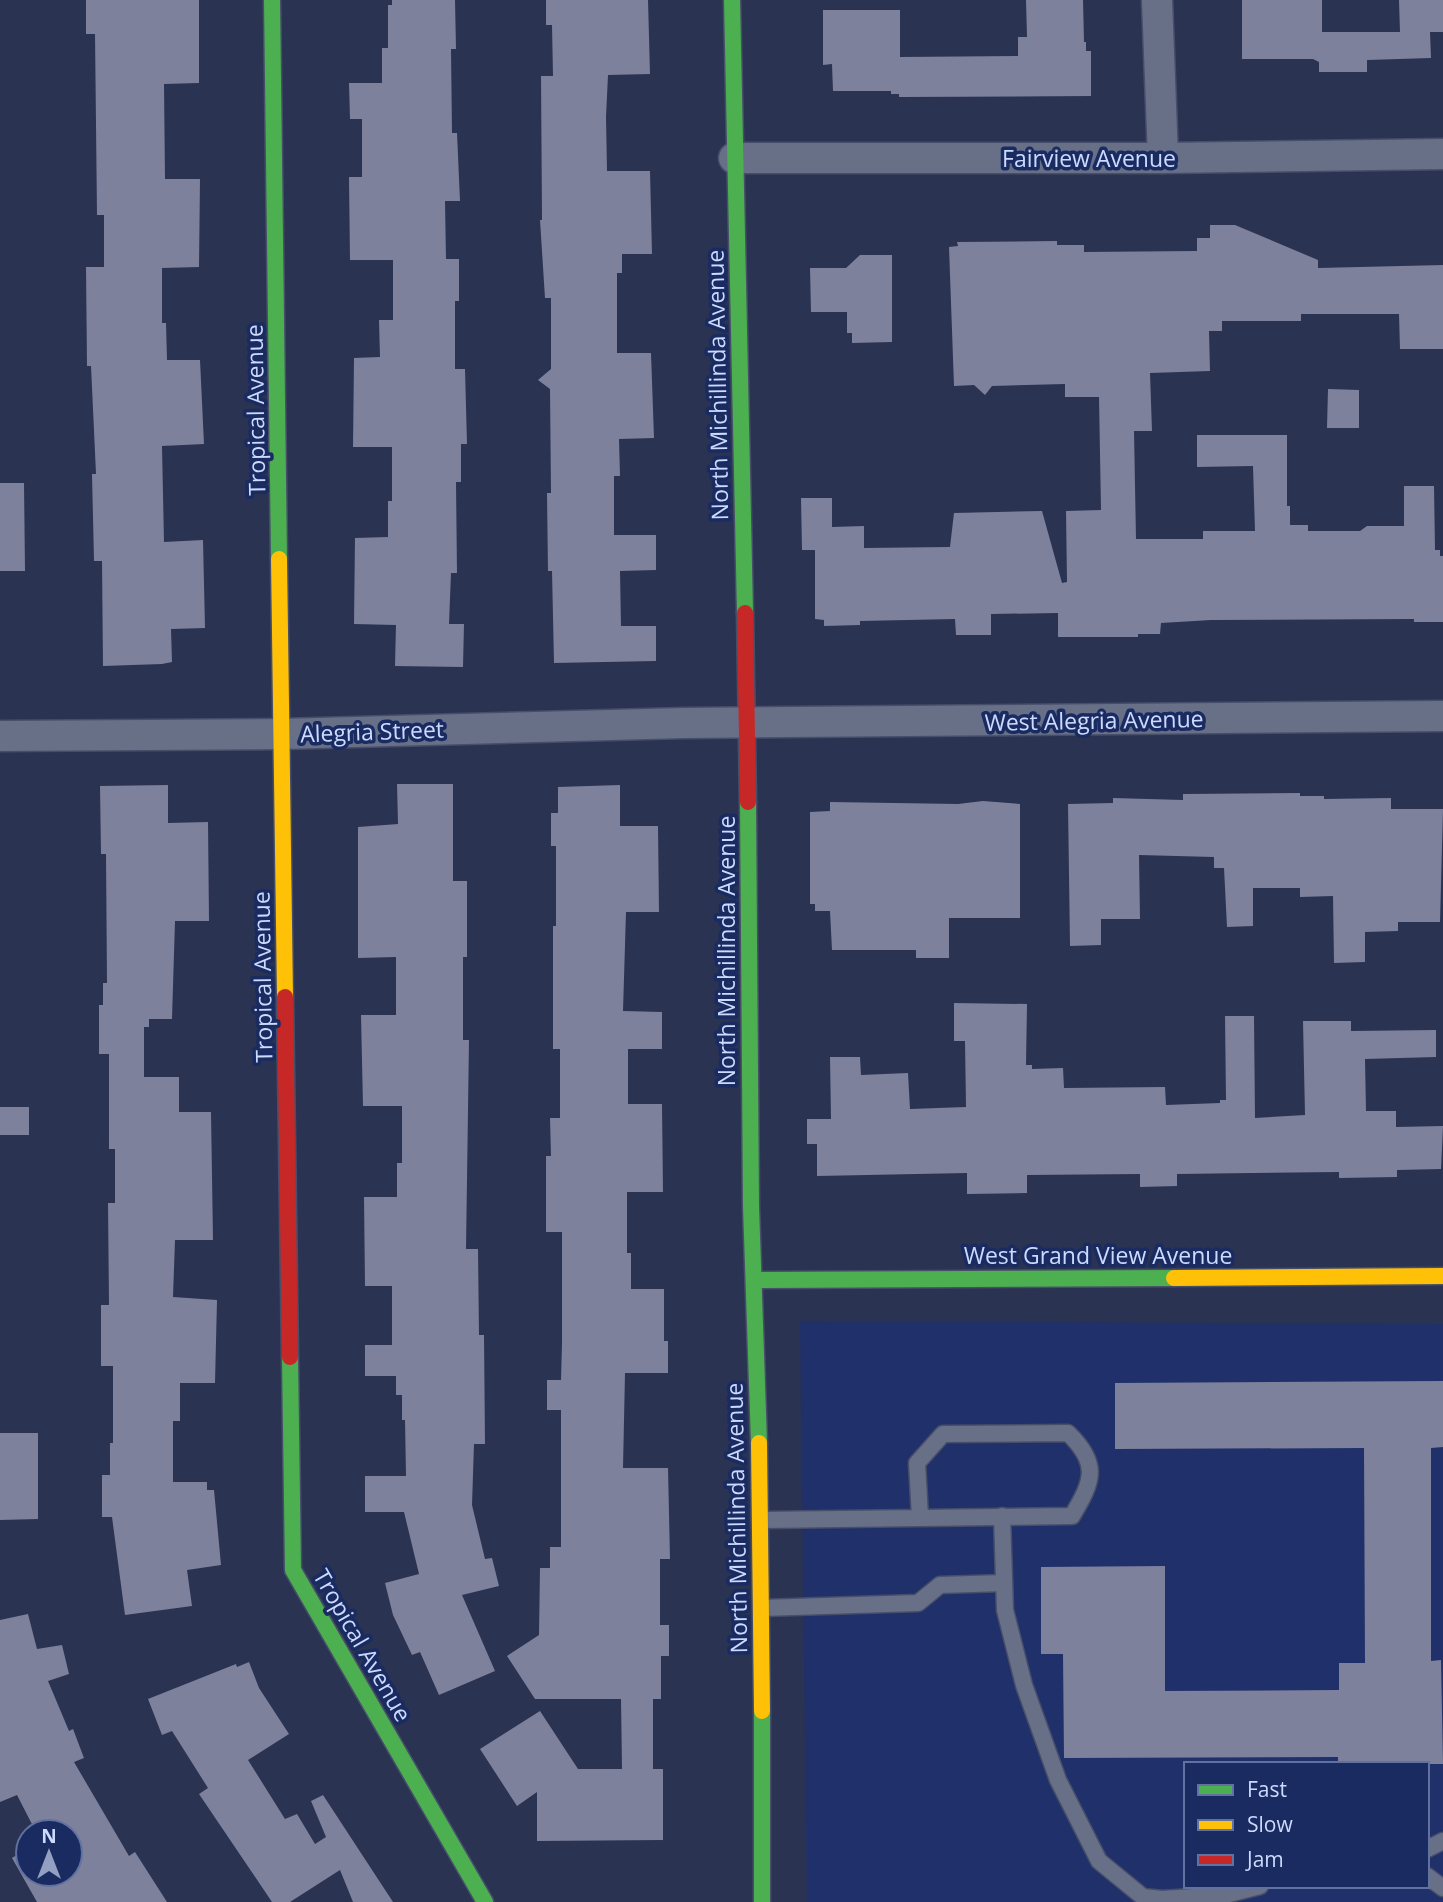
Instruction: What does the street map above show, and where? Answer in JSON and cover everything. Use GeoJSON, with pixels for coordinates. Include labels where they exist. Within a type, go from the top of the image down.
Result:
{"type":"FeatureCollection","features":[{"type":"Feature","properties":{"kind":"street","name":"Tropical Avenue"},"geometry":{"type":"LineString","coordinates":[[272,0],[293,1570],[485,1902]]}},
{"type":"Feature","properties":{"kind":"street","name":"North Michillinda Avenue"},"geometry":{"type":"LineString","coordinates":[[732,0],[746,679],[744,723],[748,763],[754,1280],[761,1520],[762,1902]]}},
{"type":"Feature","properties":{"kind":"street"},"geometry":{"type":"LineString","coordinates":[[1157,0],[1163,158]]}},
{"type":"Feature","properties":{"kind":"street","name":"Fairview Avenue"},"geometry":{"type":"LineString","coordinates":[[734,158],[1163,158],[1443,153]]}},
{"type":"Feature","properties":{"kind":"street","name":"West Alegria Avenue"},"geometry":{"type":"LineString","coordinates":[[744,723],[1443,716]]}},
{"type":"Feature","properties":{"kind":"street","name":"Alegria Street"},"geometry":{"type":"LineString","coordinates":[[0,736],[281,734],[744,723]]}},
{"type":"Feature","properties":{"kind":"street","name":"West Grand View Avenue"},"geometry":{"type":"LineString","coordinates":[[754,1280],[1443,1276]]}},
{"type":"Feature","properties":{"kind":"lane"},"geometry":{"type":"LineString","coordinates":[[761,1520],[1072,1516],[1091,1484],[1087,1451],[1068,1433],[943,1434],[917,1463],[920,1517]]}},
{"type":"Feature","properties":{"kind":"lane"},"geometry":{"type":"LineString","coordinates":[[1002,1516],[1005,1610],[1024,1685],[1058,1780],[1099,1861],[1143,1898],[1162,1900],[1225,1895],[1252,1888]]}},
{"type":"Feature","properties":{"kind":"lane"},"geometry":{"type":"LineString","coordinates":[[762,1608],[918,1603],[940,1584],[1004,1583]]}},
{"type":"Feature","properties":{"kind":"shaded area"},"geometry":{"type":"Polygon","coordinates":[[[800,1321],[1443,1324],[1443,1902],[807,1902],[800,1321]]]}},
{"type":"Feature","properties":{"kind":"building"},"geometry":{"type":"Polygon","coordinates":[[[86,0],[199,0],[199,83],[164,84],[165,179],[200,179],[199,267],[162,268],[162,323],[166,323],[167,360],[200,360],[204,444],[162,446],[164,542],[203,540],[205,628],[171,629],[172,662],[162,664],[103,666],[102,561],[94,561],[92,474],[96,474],[91,366],[87,366],[86,267],[104,267],[104,215],[97,215],[95,34],[86,34],[86,0]]]}},
{"type":"Feature","properties":{"kind":"building"},"geometry":{"type":"Polygon","coordinates":[[[392,0],[455,0],[456,49],[451,49],[452,133],[457,133],[460,201],[445,201],[446,259],[459,259],[459,301],[455,301],[455,369],[465,369],[467,444],[461,444],[461,482],[456,482],[457,573],[451,573],[449,624],[464,624],[463,667],[395,666],[396,625],[354,624],[355,538],[388,537],[388,501],[392,501],[392,447],[353,447],[354,358],[380,357],[379,320],[393,320],[393,260],[350,260],[349,177],[362,177],[362,119],[350,119],[349,83],[382,83],[382,48],[388,48],[388,5],[392,5],[392,0]]]}},
{"type":"Feature","properties":{"kind":"building"},"geometry":{"type":"Polygon","coordinates":[[[546,0],[648,0],[650,74],[608,75],[606,117],[607,171],[650,171],[652,254],[622,254],[622,273],[617,273],[617,353],[651,353],[654,438],[619,439],[620,476],[614,476],[614,535],[656,535],[656,570],[620,571],[621,626],[656,626],[656,661],[554,663],[552,571],[548,571],[547,493],[551,493],[550,389],[538,380],[551,369],[551,298],[545,298],[540,220],[541,76],[553,76],[552,25],[546,25],[546,0]]]}},
{"type":"Feature","properties":{"kind":"building"},"geometry":{"type":"Polygon","coordinates":[[[1026,0],[1083,0],[1084,42],[1086,51],[1091,51],[1091,96],[899,97],[899,94],[891,94],[891,91],[833,91],[832,64],[823,65],[823,10],[900,10],[900,57],[1018,56],[1018,37],[1027,37],[1026,0]]]}},
{"type":"Feature","properties":{"kind":"building"},"geometry":{"type":"Polygon","coordinates":[[[1242,0],[1322,0],[1322,32],[1400,32],[1399,0],[1443,0],[1443,32],[1430,32],[1431,58],[1367,60],[1367,72],[1319,72],[1319,62],[1313,59],[1242,59],[1242,0]]]}},
{"type":"Feature","properties":{"kind":"building"},"geometry":{"type":"Polygon","coordinates":[[[1210,225],[1235,225],[1318,260],[1318,268],[1443,265],[1443,349],[1400,349],[1399,314],[1301,314],[1301,321],[1222,321],[1222,331],[1209,331],[1210,371],[1150,373],[1152,431],[1134,431],[1136,539],[1203,539],[1203,531],[1255,531],[1253,466],[1197,467],[1197,435],[1287,435],[1287,506],[1290,506],[1290,525],[1308,525],[1308,531],[1360,531],[1367,526],[1404,526],[1404,486],[1434,486],[1435,550],[1440,550],[1440,556],[1443,556],[1443,622],[1414,622],[1414,619],[1211,620],[1161,623],[1160,634],[1138,634],[1138,637],[1058,637],[1058,613],[991,614],[991,635],[956,635],[955,619],[860,621],[860,625],[824,626],[824,620],[815,619],[815,550],[802,550],[801,498],[832,498],[832,527],[864,526],[864,548],[950,547],[954,513],[1042,511],[1062,583],[1067,582],[1066,511],[1101,510],[1099,397],[1065,397],[1065,384],[992,386],[985,395],[974,385],[954,386],[949,247],[958,246],[957,242],[1057,241],[1057,245],[1084,245],[1084,252],[1197,251],[1197,238],[1210,238],[1210,225]]]}},
{"type":"Feature","properties":{"kind":"building"},"geometry":{"type":"Polygon","coordinates":[[[860,255],[892,255],[892,342],[852,343],[852,333],[847,333],[847,312],[811,312],[810,268],[846,268],[860,255]]]}},
{"type":"Feature","properties":{"kind":"building"},"geometry":{"type":"Polygon","coordinates":[[[1328,389],[1359,390],[1359,428],[1327,428],[1328,389]]]}},
{"type":"Feature","properties":{"kind":"building"},"geometry":{"type":"Polygon","coordinates":[[[0,483],[24,483],[25,571],[0,571],[0,483]]]}},
{"type":"Feature","properties":{"kind":"building"},"geometry":{"type":"Polygon","coordinates":[[[397,784],[453,784],[453,881],[467,881],[467,957],[463,957],[463,1040],[469,1040],[466,1249],[478,1249],[479,1335],[484,1335],[485,1444],[474,1444],[472,1505],[485,1559],[492,1558],[499,1586],[462,1595],[495,1671],[439,1695],[420,1652],[412,1655],[393,1615],[385,1583],[419,1574],[404,1512],[365,1512],[365,1476],[406,1476],[405,1420],[402,1420],[402,1395],[396,1395],[396,1376],[365,1376],[365,1345],[392,1345],[392,1286],[365,1286],[364,1197],[397,1197],[397,1163],[402,1163],[402,1106],[363,1106],[361,1015],[396,1015],[396,957],[358,958],[358,827],[398,824],[397,784]]]}},
{"type":"Feature","properties":{"kind":"building"},"geometry":{"type":"Polygon","coordinates":[[[168,785],[168,823],[208,822],[209,921],[175,921],[172,1019],[149,1019],[149,1027],[144,1027],[144,1077],[179,1077],[179,1112],[211,1112],[213,1240],[175,1240],[173,1297],[217,1300],[215,1383],[180,1383],[180,1421],[173,1421],[173,1482],[207,1482],[207,1490],[214,1490],[221,1565],[187,1570],[192,1606],[125,1615],[112,1517],[102,1517],[102,1475],[110,1475],[110,1443],[113,1443],[113,1366],[101,1366],[101,1305],[109,1305],[108,1203],[115,1203],[115,1149],[109,1149],[109,1054],[99,1054],[99,1005],[103,1005],[103,983],[107,983],[106,854],[101,854],[100,786],[168,785]]]}},
{"type":"Feature","properties":{"kind":"building"},"geometry":{"type":"Polygon","coordinates":[[[620,785],[620,826],[658,826],[659,912],[626,912],[623,1011],[662,1012],[662,1049],[628,1049],[628,1104],[662,1104],[663,1192],[627,1192],[627,1253],[631,1253],[631,1289],[664,1289],[664,1341],[668,1341],[668,1373],[625,1373],[623,1468],[668,1468],[670,1559],[660,1559],[660,1625],[669,1625],[669,1656],[661,1656],[661,1699],[653,1699],[653,1769],[663,1769],[663,1840],[537,1841],[537,1792],[517,1806],[480,1749],[540,1711],[578,1769],[622,1769],[621,1699],[535,1699],[507,1656],[539,1635],[540,1568],[550,1568],[550,1547],[561,1547],[561,1410],[547,1410],[547,1380],[561,1380],[562,1343],[562,1232],[546,1232],[546,1156],[551,1156],[550,1118],[560,1118],[560,1049],[553,1049],[556,846],[551,846],[551,813],[558,813],[558,787],[620,785]]]}},
{"type":"Feature","properties":{"kind":"building"},"geometry":{"type":"Polygon","coordinates":[[[1300,793],[1300,796],[1324,796],[1324,799],[1391,798],[1391,809],[1443,809],[1440,922],[1398,922],[1398,931],[1365,932],[1365,962],[1334,963],[1333,896],[1300,897],[1300,888],[1253,888],[1253,926],[1227,927],[1224,868],[1214,868],[1214,857],[1139,855],[1140,919],[1101,919],[1101,945],[1070,946],[1068,804],[1113,803],[1113,798],[1183,800],[1183,794],[1300,793]]]}},
{"type":"Feature","properties":{"kind":"building"},"geometry":{"type":"Polygon","coordinates":[[[983,801],[1020,804],[1020,918],[949,918],[949,958],[916,958],[916,950],[832,950],[830,911],[815,911],[815,904],[810,904],[810,812],[830,811],[830,802],[958,804],[983,801]]]}},
{"type":"Feature","properties":{"kind":"building"},"geometry":{"type":"Polygon","coordinates":[[[954,1003],[1027,1004],[1026,1065],[1032,1065],[1032,1069],[1063,1068],[1064,1088],[1165,1087],[1166,1105],[1220,1103],[1220,1100],[1226,1100],[1225,1016],[1254,1016],[1255,1118],[1305,1115],[1303,1021],[1351,1021],[1351,1031],[1436,1030],[1436,1057],[1365,1059],[1366,1111],[1396,1111],[1396,1127],[1443,1126],[1441,1169],[1397,1170],[1397,1177],[1339,1178],[1339,1172],[1177,1174],[1177,1186],[1140,1187],[1140,1174],[1027,1175],[1027,1193],[967,1194],[967,1173],[817,1176],[817,1144],[807,1144],[807,1119],[831,1119],[830,1057],[860,1057],[861,1075],[908,1073],[910,1109],[966,1107],[965,1041],[954,1041],[954,1003]]]}},
{"type":"Feature","properties":{"kind":"building"},"geometry":{"type":"Polygon","coordinates":[[[0,1107],[29,1107],[29,1135],[0,1135],[0,1107]]]}},
{"type":"Feature","properties":{"kind":"building"},"geometry":{"type":"Polygon","coordinates":[[[1443,1381],[1443,1447],[1431,1448],[1431,1661],[1441,1660],[1443,1764],[1338,1762],[1338,1757],[1064,1758],[1063,1654],[1041,1654],[1041,1567],[1165,1566],[1165,1691],[1339,1690],[1339,1663],[1365,1663],[1364,1448],[1115,1449],[1115,1383],[1443,1381]]]}},
{"type":"Feature","properties":{"kind":"building"},"geometry":{"type":"Polygon","coordinates":[[[0,1433],[38,1433],[38,1519],[0,1520],[0,1433]]]}},
{"type":"Feature","properties":{"kind":"building"},"geometry":{"type":"Polygon","coordinates":[[[28,1614],[37,1649],[62,1645],[69,1674],[48,1681],[69,1731],[73,1729],[84,1758],[74,1762],[129,1856],[135,1852],[167,1902],[37,1902],[29,1888],[84,1888],[84,1818],[29,1818],[17,1795],[0,1802],[0,1620],[28,1614]]]}},
{"type":"Feature","properties":{"kind":"building"},"geometry":{"type":"Polygon","coordinates":[[[249,1662],[259,1688],[289,1734],[248,1760],[285,1819],[297,1814],[315,1844],[326,1837],[311,1801],[323,1795],[393,1902],[353,1902],[340,1870],[290,1902],[272,1902],[199,1794],[208,1788],[172,1731],[162,1735],[148,1699],[236,1664],[237,1667],[249,1662]]]}},
{"type":"Feature","properties":{"kind":"traffic: fast"},"geometry":{"type":"LineString","coordinates":[[272,0],[279,559]]}},
{"type":"Feature","properties":{"kind":"traffic: fast"},"geometry":{"type":"LineString","coordinates":[[732,0],[745,613]]}},
{"type":"Feature","properties":{"kind":"traffic: fast"},"geometry":{"type":"LineString","coordinates":[[748,802],[751,1206],[759,1443]]}},
{"type":"Feature","properties":{"kind":"traffic: fast"},"geometry":{"type":"LineString","coordinates":[[754,1280],[1174,1278]]}},
{"type":"Feature","properties":{"kind":"traffic: fast"},"geometry":{"type":"LineString","coordinates":[[290,1357],[293,1570],[485,1902]]}},
{"type":"Feature","properties":{"kind":"traffic: fast"},"geometry":{"type":"LineString","coordinates":[[762,1711],[762,1902]]}},
{"type":"Feature","properties":{"kind":"traffic: slow"},"geometry":{"type":"LineString","coordinates":[[279,559],[285,997]]}},
{"type":"Feature","properties":{"kind":"traffic: slow"},"geometry":{"type":"LineString","coordinates":[[1174,1278],[1443,1276]]}},
{"type":"Feature","properties":{"kind":"traffic: slow"},"geometry":{"type":"LineString","coordinates":[[759,1443],[762,1711]]}},
{"type":"Feature","properties":{"kind":"traffic: jam"},"geometry":{"type":"LineString","coordinates":[[745,613],[748,802]]}},
{"type":"Feature","properties":{"kind":"traffic: jam"},"geometry":{"type":"LineString","coordinates":[[285,997],[290,1357]]}}]}
